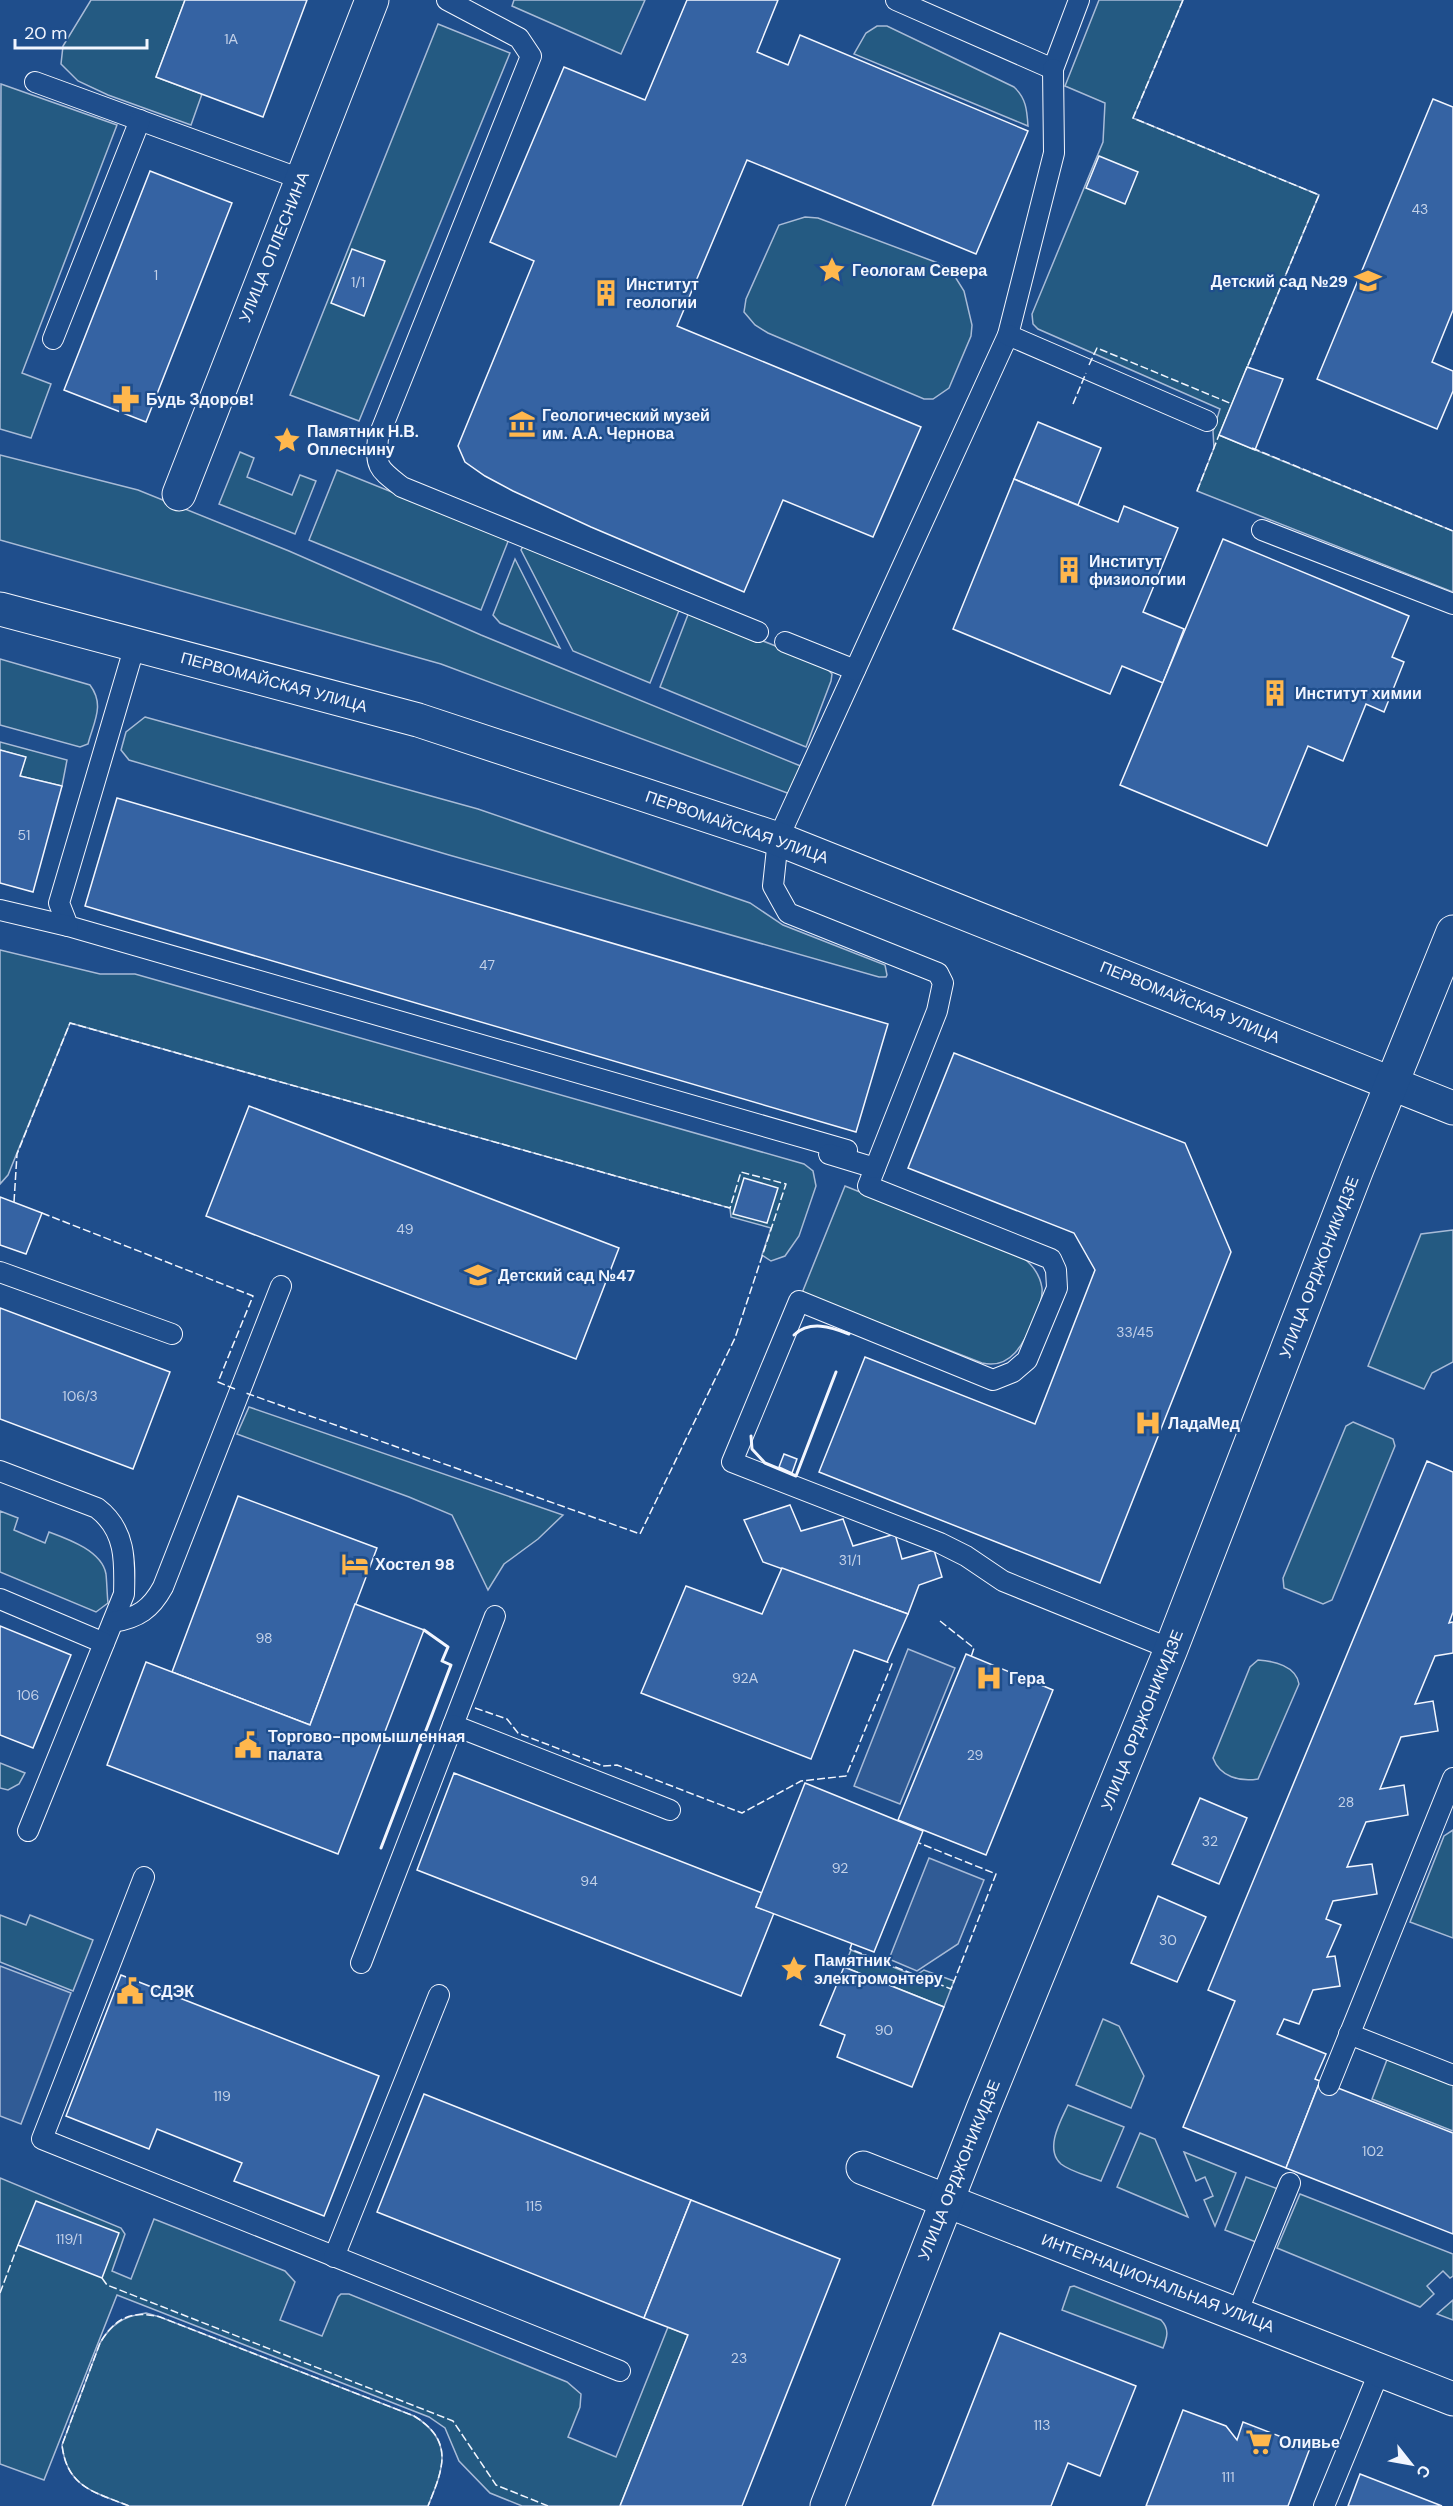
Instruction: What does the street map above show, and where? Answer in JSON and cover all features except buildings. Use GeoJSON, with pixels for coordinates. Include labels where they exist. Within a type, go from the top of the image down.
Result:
{"type":"FeatureCollection","features":[{"type":"Feature","properties":{"kind":"main road","name":"УЛИЦА ОПЛЕСНИНА"},"geometry":{"type":"LineString","coordinates":[[179,494],[372,0]]}},
{"type":"Feature","properties":{"kind":"main road","name":"ПЕРВОМАЙСКАЯ УЛИЦА"},"geometry":{"type":"LineString","coordinates":[[0,609],[418,720],[778,839],[1453,1108]]}},
{"type":"Feature","properties":{"kind":"main road","name":"УЛИЦА ОРДЖОНИКИДЗЕ"},"geometry":{"type":"LineString","coordinates":[[827,2506],[1170,1649],[1453,932]]}},
{"type":"Feature","properties":{"kind":"main road","name":"ИНТЕРНАЦИОНАЛЬНАЯ УЛИЦА"},"geometry":{"type":"LineString","coordinates":[[863,2169],[1453,2398]]}},
{"type":"Feature","properties":{"kind":"lane"},"geometry":{"type":"LineString","coordinates":[[447,0],[519,38],[531,56],[378,438],[375,457],[382,472],[402,487],[758,632]]}},
{"type":"Feature","properties":{"kind":"lane"},"geometry":{"type":"LineString","coordinates":[[896,0],[1053,69]]}},
{"type":"Feature","properties":{"kind":"lane"},"geometry":{"type":"LineString","coordinates":[[1079,0],[1053,69],[1054,153],[1008,335],[778,839],[773,886],[788,913],[938,973],[942,983],[937,1011],[868,1186],[1051,1259],[1056,1270],[1056,1288],[1027,1360],[1017,1369],[993,1380],[799,1301],[732,1462],[940,1544],[1004,1581],[1170,1649]]}},
{"type":"Feature","properties":{"kind":"lane"},"geometry":{"type":"LineString","coordinates":[[35,82],[301,179]]}},
{"type":"Feature","properties":{"kind":"lane"},"geometry":{"type":"LineString","coordinates":[[53,339],[140,120]]}},
{"type":"Feature","properties":{"kind":"lane"},"geometry":{"type":"LineString","coordinates":[[1008,335],[1207,421]]}},
{"type":"Feature","properties":{"kind":"lane"},"geometry":{"type":"LineString","coordinates":[[1262,530],[1453,604]]}},
{"type":"Feature","properties":{"kind":"lane"},"geometry":{"type":"LineString","coordinates":[[785,642],[855,670]]}},
{"type":"Feature","properties":{"kind":"lane"},"geometry":{"type":"LineString","coordinates":[[68,927],[59,903],[135,645]]}},
{"type":"Feature","properties":{"kind":"lane"},"geometry":{"type":"LineString","coordinates":[[0,910],[68,927],[847,1150]]}},
{"type":"Feature","properties":{"kind":"lane"},"geometry":{"type":"LineString","coordinates":[[825,1144],[824,1152],[875,1168]]}},
{"type":"Feature","properties":{"kind":"lane"},"geometry":{"type":"LineString","coordinates":[[0,1272],[172,1334]]}},
{"type":"Feature","properties":{"kind":"lane"},"geometry":{"type":"LineString","coordinates":[[113,1622],[133,1619],[156,1600],[163,1587],[281,1286]]}},
{"type":"Feature","properties":{"kind":"lane"},"geometry":{"type":"LineString","coordinates":[[0,1471],[97,1508],[108,1517],[121,1541],[125,1568],[124,1594],[28,1831]]}},
{"type":"Feature","properties":{"kind":"lane"},"geometry":{"type":"LineString","coordinates":[[0,1599],[104,1643]]}},
{"type":"Feature","properties":{"kind":"lane"},"geometry":{"type":"LineString","coordinates":[[361,1963],[495,1616]]}},
{"type":"Feature","properties":{"kind":"lane"},"geometry":{"type":"LineString","coordinates":[[453,1725],[670,1810]]}},
{"type":"Feature","properties":{"kind":"lane"},"geometry":{"type":"LineString","coordinates":[[1329,2085],[1453,1778]]}},
{"type":"Feature","properties":{"kind":"lane"},"geometry":{"type":"LineString","coordinates":[[144,1877],[42,2139],[620,2371]]}},
{"type":"Feature","properties":{"kind":"lane"},"geometry":{"type":"LineString","coordinates":[[334,2257],[439,1995]]}},
{"type":"Feature","properties":{"kind":"lane"},"geometry":{"type":"LineString","coordinates":[[1349,2034],[1453,2075]]}},
{"type":"Feature","properties":{"kind":"lane"},"geometry":{"type":"LineString","coordinates":[[1236,2313],[1290,2183]]}},
{"type":"Feature","properties":{"kind":"lane"},"geometry":{"type":"LineString","coordinates":[[1324,2506],[1380,2370]]}},
{"type":"Feature","properties":{"kind":"shaded area"},"geometry":{"type":"Polygon","coordinates":[[[91,0],[185,0],[156,77],[202,94],[191,125],[108,95],[78,81],[61,64],[63,46],[91,0]]]}},
{"type":"Feature","properties":{"kind":"shaded area"},"geometry":{"type":"Polygon","coordinates":[[[514,0],[645,0],[621,54],[512,6],[514,0]]]}},
{"type":"Feature","properties":{"kind":"shaded area"},"geometry":{"type":"Polygon","coordinates":[[[1099,0],[1183,0],[1133,118],[1319,195],[1219,435],[1453,531],[1453,592],[1197,491],[1214,448],[1213,431],[1220,409],[1038,329],[1033,324],[1032,314],[1103,142],[1105,103],[1065,86],[1099,0]]]}},
{"type":"Feature","properties":{"kind":"shaded area"},"geometry":{"type":"Polygon","coordinates":[[[438,24],[510,53],[359,421],[290,395],[438,24]]]}},
{"type":"Feature","properties":{"kind":"shaded area"},"geometry":{"type":"Polygon","coordinates":[[[877,26],[887,26],[1014,87],[1021,95],[1025,105],[1028,126],[854,54],[866,33],[877,26]]]}},
{"type":"Feature","properties":{"kind":"shaded area"},"geometry":{"type":"Polygon","coordinates":[[[1,84],[117,125],[22,373],[51,384],[31,438],[0,429],[1,84]]]}},
{"type":"Feature","properties":{"kind":"shaded area"},"geometry":{"type":"Polygon","coordinates":[[[805,217],[818,218],[938,263],[954,275],[964,291],[972,325],[971,336],[949,388],[933,399],[924,399],[768,333],[755,325],[744,312],[746,299],[779,225],[805,217]]]}},
{"type":"Feature","properties":{"kind":"shaded area"},"geometry":{"type":"Polygon","coordinates":[[[240,452],[254,458],[247,477],[292,495],[300,475],[316,481],[295,534],[219,504],[240,452]]]}},
{"type":"Feature","properties":{"kind":"shaded area"},"geometry":{"type":"Polygon","coordinates":[[[0,455],[138,490],[289,551],[481,635],[803,767],[790,794],[441,664],[0,540],[0,455]]]}},
{"type":"Feature","properties":{"kind":"shaded area"},"geometry":{"type":"Polygon","coordinates":[[[337,470],[509,539],[481,610],[309,540],[337,470]]]}},
{"type":"Feature","properties":{"kind":"shaded area"},"geometry":{"type":"Polygon","coordinates":[[[524,544],[680,608],[650,683],[573,651],[521,550],[524,544]]]}},
{"type":"Feature","properties":{"kind":"shaded area"},"geometry":{"type":"Polygon","coordinates":[[[515,559],[560,648],[500,623],[493,615],[515,559]]]}},
{"type":"Feature","properties":{"kind":"shaded area"},"geometry":{"type":"Polygon","coordinates":[[[689,612],[824,665],[832,674],[806,747],[660,687],[689,612]]]}},
{"type":"Feature","properties":{"kind":"shaded area"},"geometry":{"type":"Polygon","coordinates":[[[0,659],[90,685],[98,706],[88,744],[80,747],[0,725],[0,659]]]}},
{"type":"Feature","properties":{"kind":"shaded area"},"geometry":{"type":"Polygon","coordinates":[[[145,717],[478,809],[750,903],[783,925],[885,965],[887,975],[879,977],[449,855],[129,760],[121,750],[126,732],[145,717]]]}},
{"type":"Feature","properties":{"kind":"shaded area"},"geometry":{"type":"Polygon","coordinates":[[[0,742],[67,760],[62,786],[20,776],[25,757],[0,750],[0,742]]]}},
{"type":"Feature","properties":{"kind":"shaded area"},"geometry":{"type":"Polygon","coordinates":[[[0,950],[100,974],[135,974],[804,1164],[813,1171],[816,1186],[799,1236],[785,1256],[771,1261],[762,1255],[771,1228],[731,1217],[730,1208],[70,1023],[8,1175],[0,1184],[0,950]]]}},
{"type":"Feature","properties":{"kind":"shaded area"},"geometry":{"type":"Polygon","coordinates":[[[845,1186],[1022,1257],[1029,1263],[1040,1279],[1042,1296],[1030,1329],[1021,1346],[1009,1359],[992,1364],[982,1363],[802,1293],[845,1186]]]}},
{"type":"Feature","properties":{"kind":"shaded area"},"geometry":{"type":"Polygon","coordinates":[[[1453,1230],[1453,1362],[1432,1373],[1424,1389],[1368,1366],[1421,1234],[1453,1230]]]}},
{"type":"Feature","properties":{"kind":"shaded area"},"geometry":{"type":"Polygon","coordinates":[[[249,1407],[563,1515],[538,1539],[504,1564],[488,1590],[452,1515],[237,1434],[249,1407]]]}},
{"type":"Feature","properties":{"kind":"shaded area"},"geometry":{"type":"Polygon","coordinates":[[[1353,1422],[1393,1439],[1395,1446],[1332,1600],[1323,1604],[1284,1588],[1283,1578],[1346,1426],[1353,1422]]]}},
{"type":"Feature","properties":{"kind":"shaded area"},"geometry":{"type":"Polygon","coordinates":[[[0,1511],[18,1518],[14,1530],[45,1543],[49,1532],[91,1552],[103,1566],[106,1574],[108,1603],[96,1612],[0,1572],[0,1511]]]}},
{"type":"Feature","properties":{"kind":"shaded area"},"geometry":{"type":"Polygon","coordinates":[[[908,1649],[955,1668],[900,1804],[854,1786],[908,1649]]]}},
{"type":"Feature","properties":{"kind":"shaded area"},"geometry":{"type":"Polygon","coordinates":[[[1258,1660],[1277,1663],[1289,1669],[1294,1673],[1299,1684],[1258,1779],[1244,1780],[1231,1777],[1220,1770],[1213,1758],[1250,1667],[1258,1660]]]}},
{"type":"Feature","properties":{"kind":"shaded area"},"geometry":{"type":"Polygon","coordinates":[[[0,1763],[25,1773],[19,1784],[8,1790],[0,1788],[0,1763]]]}},
{"type":"Feature","properties":{"kind":"shaded area"},"geometry":{"type":"Polygon","coordinates":[[[1453,1830],[1453,1938],[1410,1922],[1444,1836],[1453,1830]]]}},
{"type":"Feature","properties":{"kind":"shaded area"},"geometry":{"type":"Polygon","coordinates":[[[929,1858],[984,1880],[958,1944],[917,1971],[889,1959],[929,1858]]]}},
{"type":"Feature","properties":{"kind":"shaded area"},"geometry":{"type":"Polygon","coordinates":[[[0,1915],[26,1925],[30,1915],[93,1940],[73,1991],[0,1962],[0,1915]]]}},
{"type":"Feature","properties":{"kind":"shaded area"},"geometry":{"type":"Polygon","coordinates":[[[851,1950],[915,1976],[924,1970],[954,1981],[944,2007],[844,1967],[851,1950]]]}},
{"type":"Feature","properties":{"kind":"shaded area"},"geometry":{"type":"Polygon","coordinates":[[[0,1966],[71,1993],[21,2124],[0,2116],[0,1966]]]}},
{"type":"Feature","properties":{"kind":"shaded area"},"geometry":{"type":"Polygon","coordinates":[[[1103,2019],[1119,2026],[1144,2076],[1131,2108],[1076,2085],[1103,2019]]]}},
{"type":"Feature","properties":{"kind":"shaded area"},"geometry":{"type":"Polygon","coordinates":[[[1388,2057],[1453,2083],[1453,2131],[1372,2099],[1388,2057]]]}},
{"type":"Feature","properties":{"kind":"shaded area"},"geometry":{"type":"Polygon","coordinates":[[[1068,2105],[1124,2127],[1101,2181],[1070,2169],[1056,2158],[1054,2143],[1058,2126],[1068,2105]]]}},
{"type":"Feature","properties":{"kind":"shaded area"},"geometry":{"type":"Polygon","coordinates":[[[1140,2133],[1155,2139],[1188,2217],[1117,2187],[1140,2133]]]}},
{"type":"Feature","properties":{"kind":"shaded area"},"geometry":{"type":"Polygon","coordinates":[[[1184,2152],[1236,2173],[1215,2226],[1204,2200],[1213,2196],[1205,2177],[1196,2181],[1184,2152]]]}},
{"type":"Feature","properties":{"kind":"shaded area"},"geometry":{"type":"Polygon","coordinates":[[[1246,2177],[1278,2189],[1256,2242],[1225,2230],[1246,2177]]]}},
{"type":"Feature","properties":{"kind":"shaded area"},"geometry":{"type":"Polygon","coordinates":[[[0,2178],[121,2228],[125,2234],[112,2271],[131,2279],[154,2219],[285,2271],[295,2282],[280,2320],[322,2336],[338,2297],[341,2294],[349,2294],[567,2382],[581,2394],[580,2407],[568,2437],[616,2457],[668,2327],[688,2335],[620,2506],[522,2506],[490,2493],[459,2461],[445,2428],[429,2417],[117,2295],[44,2480],[0,2464],[0,2178]]]}},
{"type":"Feature","properties":{"kind":"shaded area"},"geometry":{"type":"Polygon","coordinates":[[[1300,2194],[1453,2254],[1453,2276],[1450,2278],[1443,2271],[1427,2286],[1434,2294],[1420,2307],[1277,2248],[1300,2194]]]}},
{"type":"Feature","properties":{"kind":"shaded area"},"geometry":{"type":"Polygon","coordinates":[[[1074,2286],[1161,2320],[1167,2330],[1163,2348],[1062,2310],[1070,2287],[1074,2286]]]}},
{"type":"Feature","properties":{"kind":"shaded area"},"geometry":{"type":"Polygon","coordinates":[[[1453,2300],[1453,2320],[1437,2314],[1453,2300]]]}},
{"type":"Feature","properties":{"kind":"shaded area"},"geometry":{"type":"Polygon","coordinates":[[[146,2313],[414,2416],[436,2435],[442,2456],[438,2480],[428,2506],[129,2506],[94,2492],[76,2480],[65,2459],[62,2445],[100,2343],[119,2322],[131,2316],[146,2313]]]}},
{"type":"Feature","properties":{"kind":"fence"},"geometry":{"type":"LineString","coordinates":[[1183,0],[1133,118],[1319,195],[1246,370]]}},
{"type":"Feature","properties":{"kind":"fence"},"geometry":{"type":"LineString","coordinates":[[1089,365],[1097,348],[1232,404]]}},
{"type":"Feature","properties":{"kind":"fence"},"geometry":{"type":"LineString","coordinates":[[1073,404],[1086,373]]}},
{"type":"Feature","properties":{"kind":"fence"},"geometry":{"type":"LineString","coordinates":[[1197,491],[1219,435]]}},
{"type":"Feature","properties":{"kind":"fence"},"geometry":{"type":"LineString","coordinates":[[1252,448],[1453,531]]}},
{"type":"Feature","properties":{"kind":"fence"},"geometry":{"type":"LineString","coordinates":[[14,1202],[17,1154],[70,1023],[730,1208],[741,1172],[786,1184],[735,1338],[640,1534],[246,1393]]}},
{"type":"Feature","properties":{"kind":"fence"},"geometry":{"type":"LineString","coordinates":[[42,1213],[253,1296],[218,1382],[235,1389]]}},
{"type":"Feature","properties":{"kind":"fence"},"geometry":{"type":"LineString","coordinates":[[940,1621],[974,1648],[971,1657]]}},
{"type":"Feature","properties":{"kind":"fence"},"geometry":{"type":"LineString","coordinates":[[475,1708],[507,1719],[518,1733],[603,1766],[617,1765],[742,1813],[801,1781],[846,1776],[892,1664],[887,1662]]}},
{"type":"Feature","properties":{"kind":"fence"},"geometry":{"type":"LineString","coordinates":[[852,1943],[850,1949],[951,1989],[996,1874],[919,1843]]}},
{"type":"Feature","properties":{"kind":"fence"},"geometry":{"type":"LineString","coordinates":[[0,2293],[18,2245]]}},
{"type":"Feature","properties":{"kind":"fence"},"geometry":{"type":"LineString","coordinates":[[102,2278],[107,2285],[453,2421],[496,2485],[548,2506]]}},
{"type":"Feature","properties":{"kind":"fence"},"geometry":{"type":"LineString","coordinates":[[129,2506],[94,2492],[76,2480],[65,2459],[62,2445],[100,2343],[118,2322],[140,2315],[160,2317],[414,2416],[436,2435],[442,2456],[438,2480],[428,2506]]}},
{"type":"Feature","properties":{"kind":"wall"},"geometry":{"type":"LineString","coordinates":[[794,1335],[800,1330],[814,1326],[828,1327],[849,1334]]}},
{"type":"Feature","properties":{"kind":"wall"},"geometry":{"type":"LineString","coordinates":[[751,1436],[752,1449],[765,1463],[796,1476],[836,1372]]}},
{"type":"Feature","properties":{"kind":"wall"},"geometry":{"type":"LineString","coordinates":[[381,1848],[451,1665],[442,1661],[448,1647],[424,1630]]}},
{"type":"Feature","properties":{"kind":"place","name":"Геологам Севера"},"geometry":{"type":"Point","coordinates":[832,270]}},
{"type":"Feature","properties":{"kind":"place","name":"Детский сад №29"},"geometry":{"type":"Point","coordinates":[1368,281]}},
{"type":"Feature","properties":{"kind":"place","name":"Институт геологии"},"geometry":{"type":"Point","coordinates":[606,293]}},
{"type":"Feature","properties":{"kind":"place","name":"Будь Здоров!"},"geometry":{"type":"Point","coordinates":[126,399]}},
{"type":"Feature","properties":{"kind":"place","name":"Геологический музей им. А.А. Чернова"},"geometry":{"type":"Point","coordinates":[522,424]}},
{"type":"Feature","properties":{"kind":"place","name":"Памятник Н.В. Оплеснину"},"geometry":{"type":"Point","coordinates":[287,440]}},
{"type":"Feature","properties":{"kind":"place","name":"Институт физиологии"},"geometry":{"type":"Point","coordinates":[1069,570]}},
{"type":"Feature","properties":{"kind":"place","name":"Институт химии"},"geometry":{"type":"Point","coordinates":[1275,693]}},
{"type":"Feature","properties":{"kind":"place","name":"Детский сад №47"},"geometry":{"type":"Point","coordinates":[478,1275]}},
{"type":"Feature","properties":{"kind":"place","name":"ЛадаМед"},"geometry":{"type":"Point","coordinates":[1148,1423]}},
{"type":"Feature","properties":{"kind":"place","name":"Хостел 98"},"geometry":{"type":"Point","coordinates":[355,1564]}},
{"type":"Feature","properties":{"kind":"place","name":"Гера"},"geometry":{"type":"Point","coordinates":[989,1678]}},
{"type":"Feature","properties":{"kind":"place","name":"Торгово-промышленная палата"},"geometry":{"type":"Point","coordinates":[248,1745]}},
{"type":"Feature","properties":{"kind":"place","name":"Памятник электромонтеру"},"geometry":{"type":"Point","coordinates":[794,1969]}},
{"type":"Feature","properties":{"kind":"place","name":"СДЭК"},"geometry":{"type":"Point","coordinates":[130,1991]}},
{"type":"Feature","properties":{"kind":"place","name":"Оливье"},"geometry":{"type":"Point","coordinates":[1259,2442]}}]}
